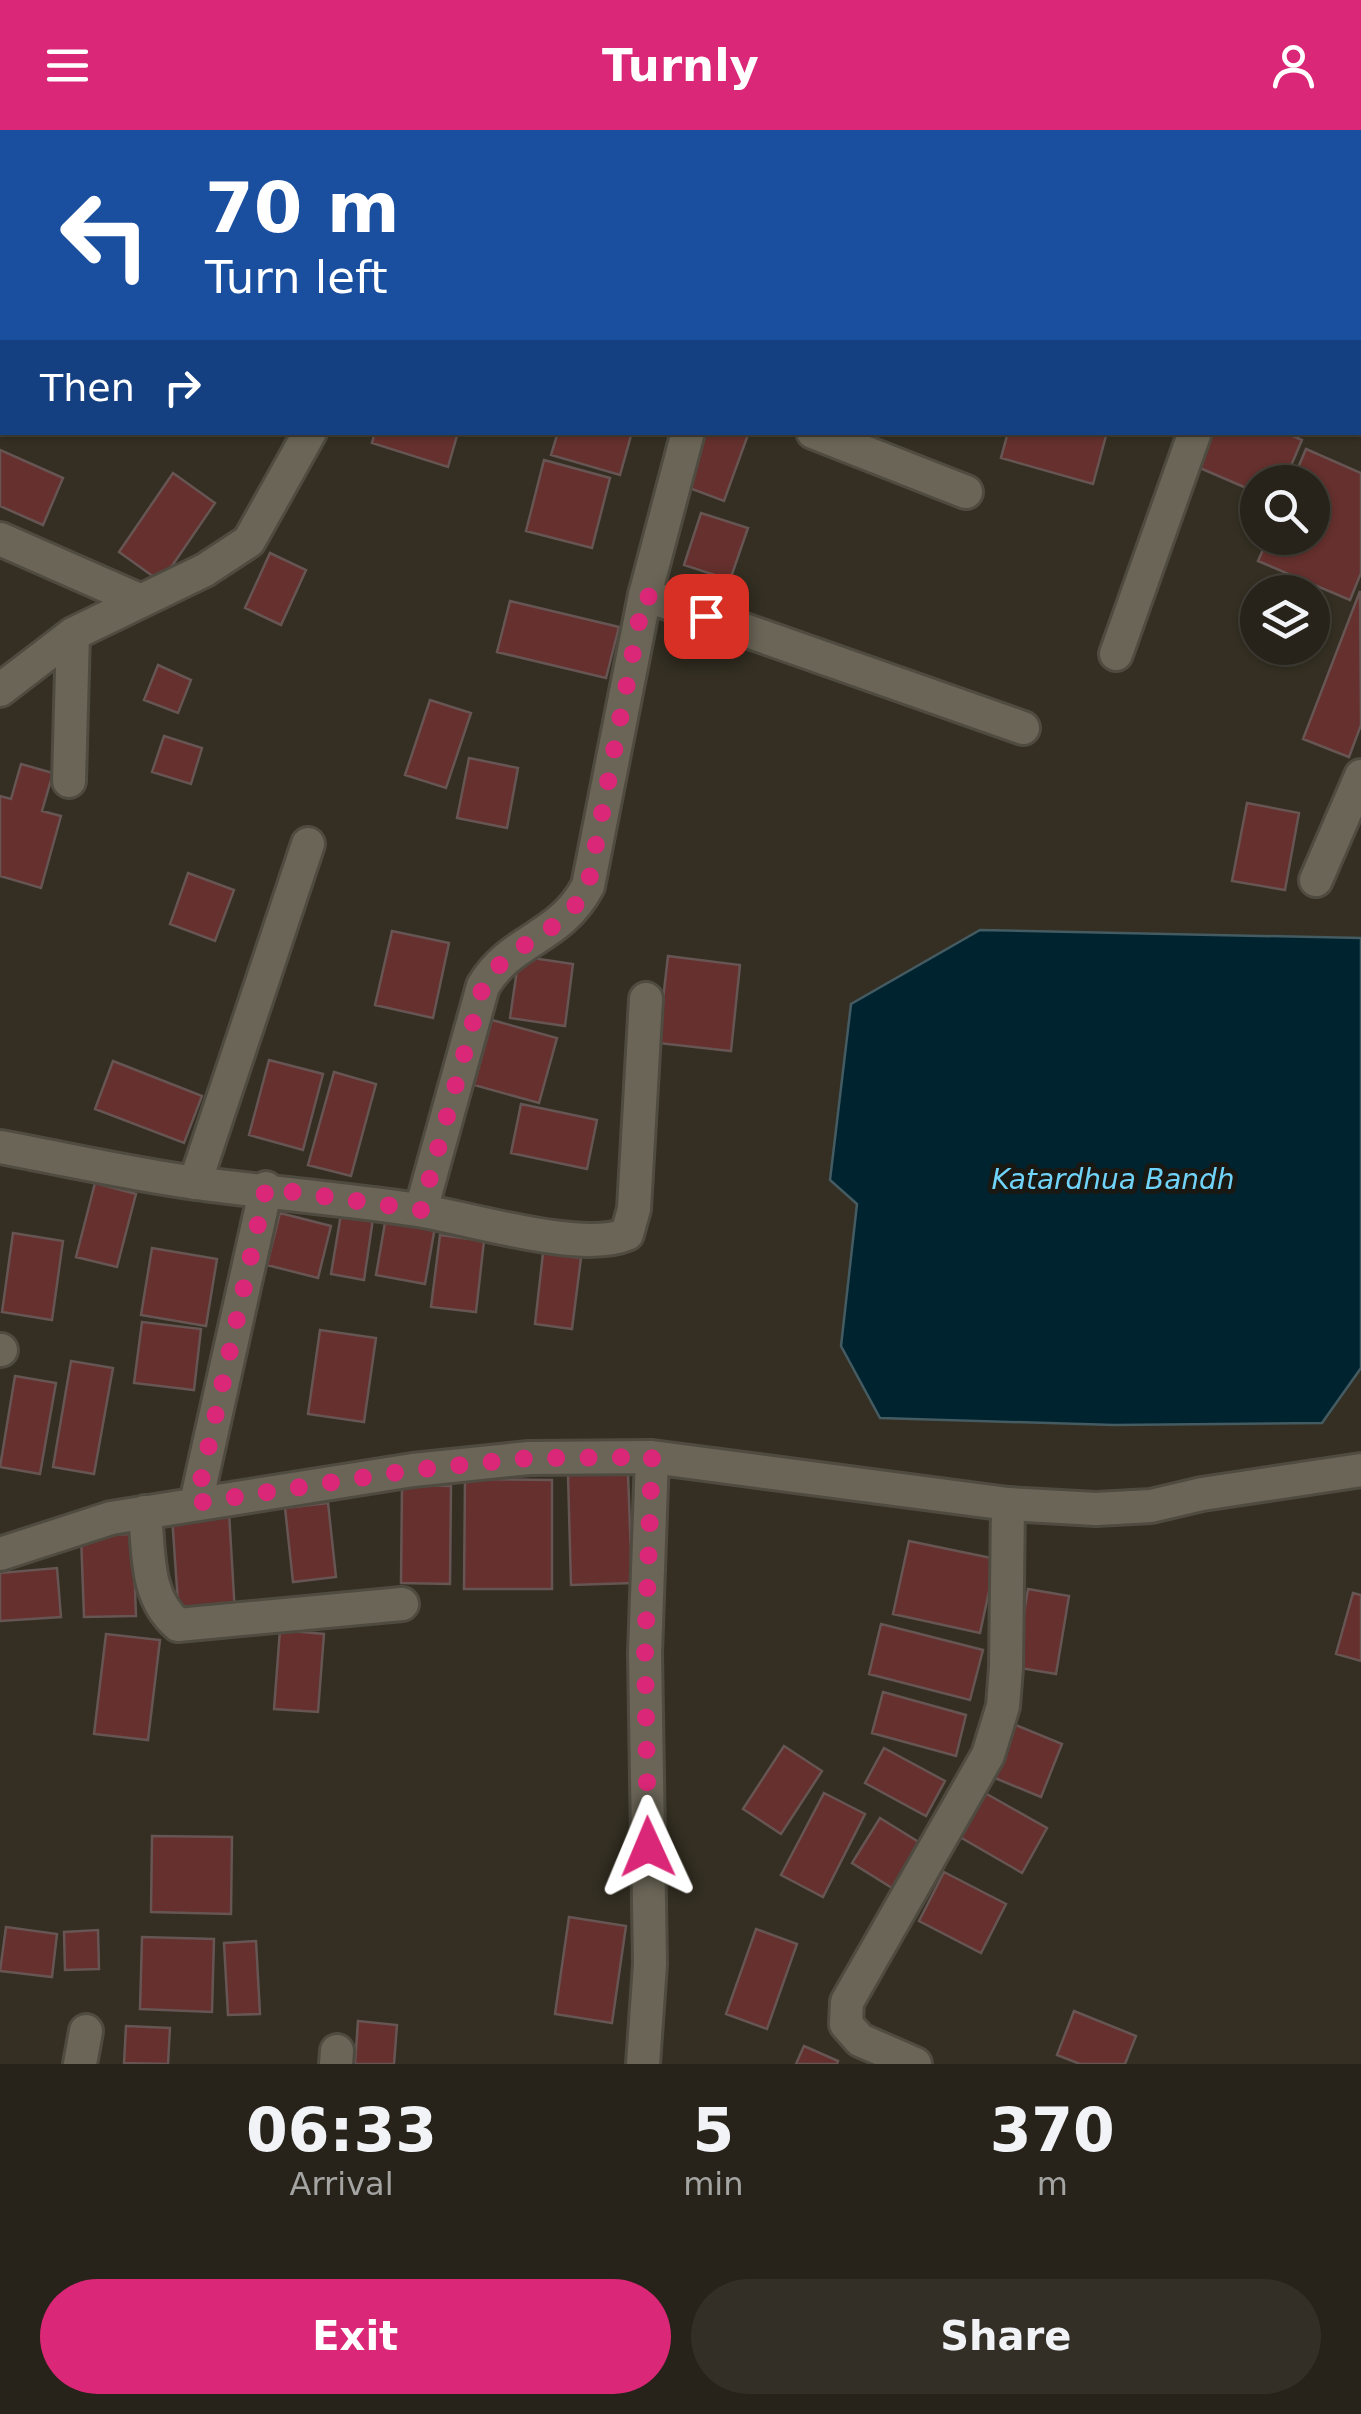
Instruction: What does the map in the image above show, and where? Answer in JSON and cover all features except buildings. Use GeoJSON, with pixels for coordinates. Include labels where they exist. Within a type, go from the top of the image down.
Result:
{"type":"FeatureCollection","features":[{"type":"Feature","properties":{"kind":"street"},"geometry":{"type":"LineString","coordinates":[[0,690],[73,634],[205,570],[249,542],[308,435]]}},
{"type":"Feature","properties":{"kind":"street"},"geometry":{"type":"LineString","coordinates":[[421,1210],[483,986],[496,964],[557,927],[575,910],[588,886],[644,595],[687,435]]}},
{"type":"Feature","properties":{"kind":"street"},"geometry":{"type":"LineString","coordinates":[[821,435],[966,492]]}},
{"type":"Feature","properties":{"kind":"street"},"geometry":{"type":"LineString","coordinates":[[1116,654],[1194,435]]}},
{"type":"Feature","properties":{"kind":"street"},"geometry":{"type":"LineString","coordinates":[[0,539],[142,600]]}},
{"type":"Feature","properties":{"kind":"street"},"geometry":{"type":"LineString","coordinates":[[644,595],[1023,728]]}},
{"type":"Feature","properties":{"kind":"street"},"geometry":{"type":"LineString","coordinates":[[69,780],[73,634]]}},
{"type":"Feature","properties":{"kind":"street"},"geometry":{"type":"LineString","coordinates":[[1316,880],[1361,776]]}},
{"type":"Feature","properties":{"kind":"street"},"geometry":{"type":"LineString","coordinates":[[194,1183],[308,844]]}},
{"type":"Feature","properties":{"kind":"street"},"geometry":{"type":"LineString","coordinates":[[0,1147],[194,1183],[266,1188],[421,1210],[582,1241],[611,1241],[627,1234],[634,1208],[646,999]]}},
{"type":"Feature","properties":{"kind":"street"},"geometry":{"type":"LineString","coordinates":[[196,1503],[266,1188]]}},
{"type":"Feature","properties":{"kind":"street"},"geometry":{"type":"LineString","coordinates":[[643,2064],[650,1964],[645,1653],[652,1457]]}},
{"type":"Feature","properties":{"kind":"street"},"geometry":{"type":"LineString","coordinates":[[0,1554],[111,1518],[413,1470],[529,1458],[652,1457],[1008,1504],[1151,1506],[1361,1470]]}},
{"type":"Feature","properties":{"kind":"street"},"geometry":{"type":"LineString","coordinates":[[915,2064],[854,2052],[846,2024],[847,2002],[988,1754],[1003,1706],[1008,1504]]}},
{"type":"Feature","properties":{"kind":"street"},"geometry":{"type":"LineString","coordinates":[[145,1512],[152,1586],[161,1610],[178,1626],[402,1604]]}},
{"type":"Feature","properties":{"kind":"water","name":"Katardhua Bandh"},"geometry":{"type":"Polygon","coordinates":[[[980,930],[1361,938],[1361,1368],[1322,1423],[1114,1425],[880,1418],[841,1346],[857,1204],[830,1180],[851,1004],[980,930]]]}},
{"type":"Feature","properties":{"kind":"route"},"geometry":{"type":"LineString","coordinates":[[648,1847],[645,1653],[652,1457],[529,1458],[413,1470],[196,1503],[266,1188],[421,1210],[483,986],[496,964],[557,927],[575,910],[588,886],[644,595],[706,616]]}}]}
